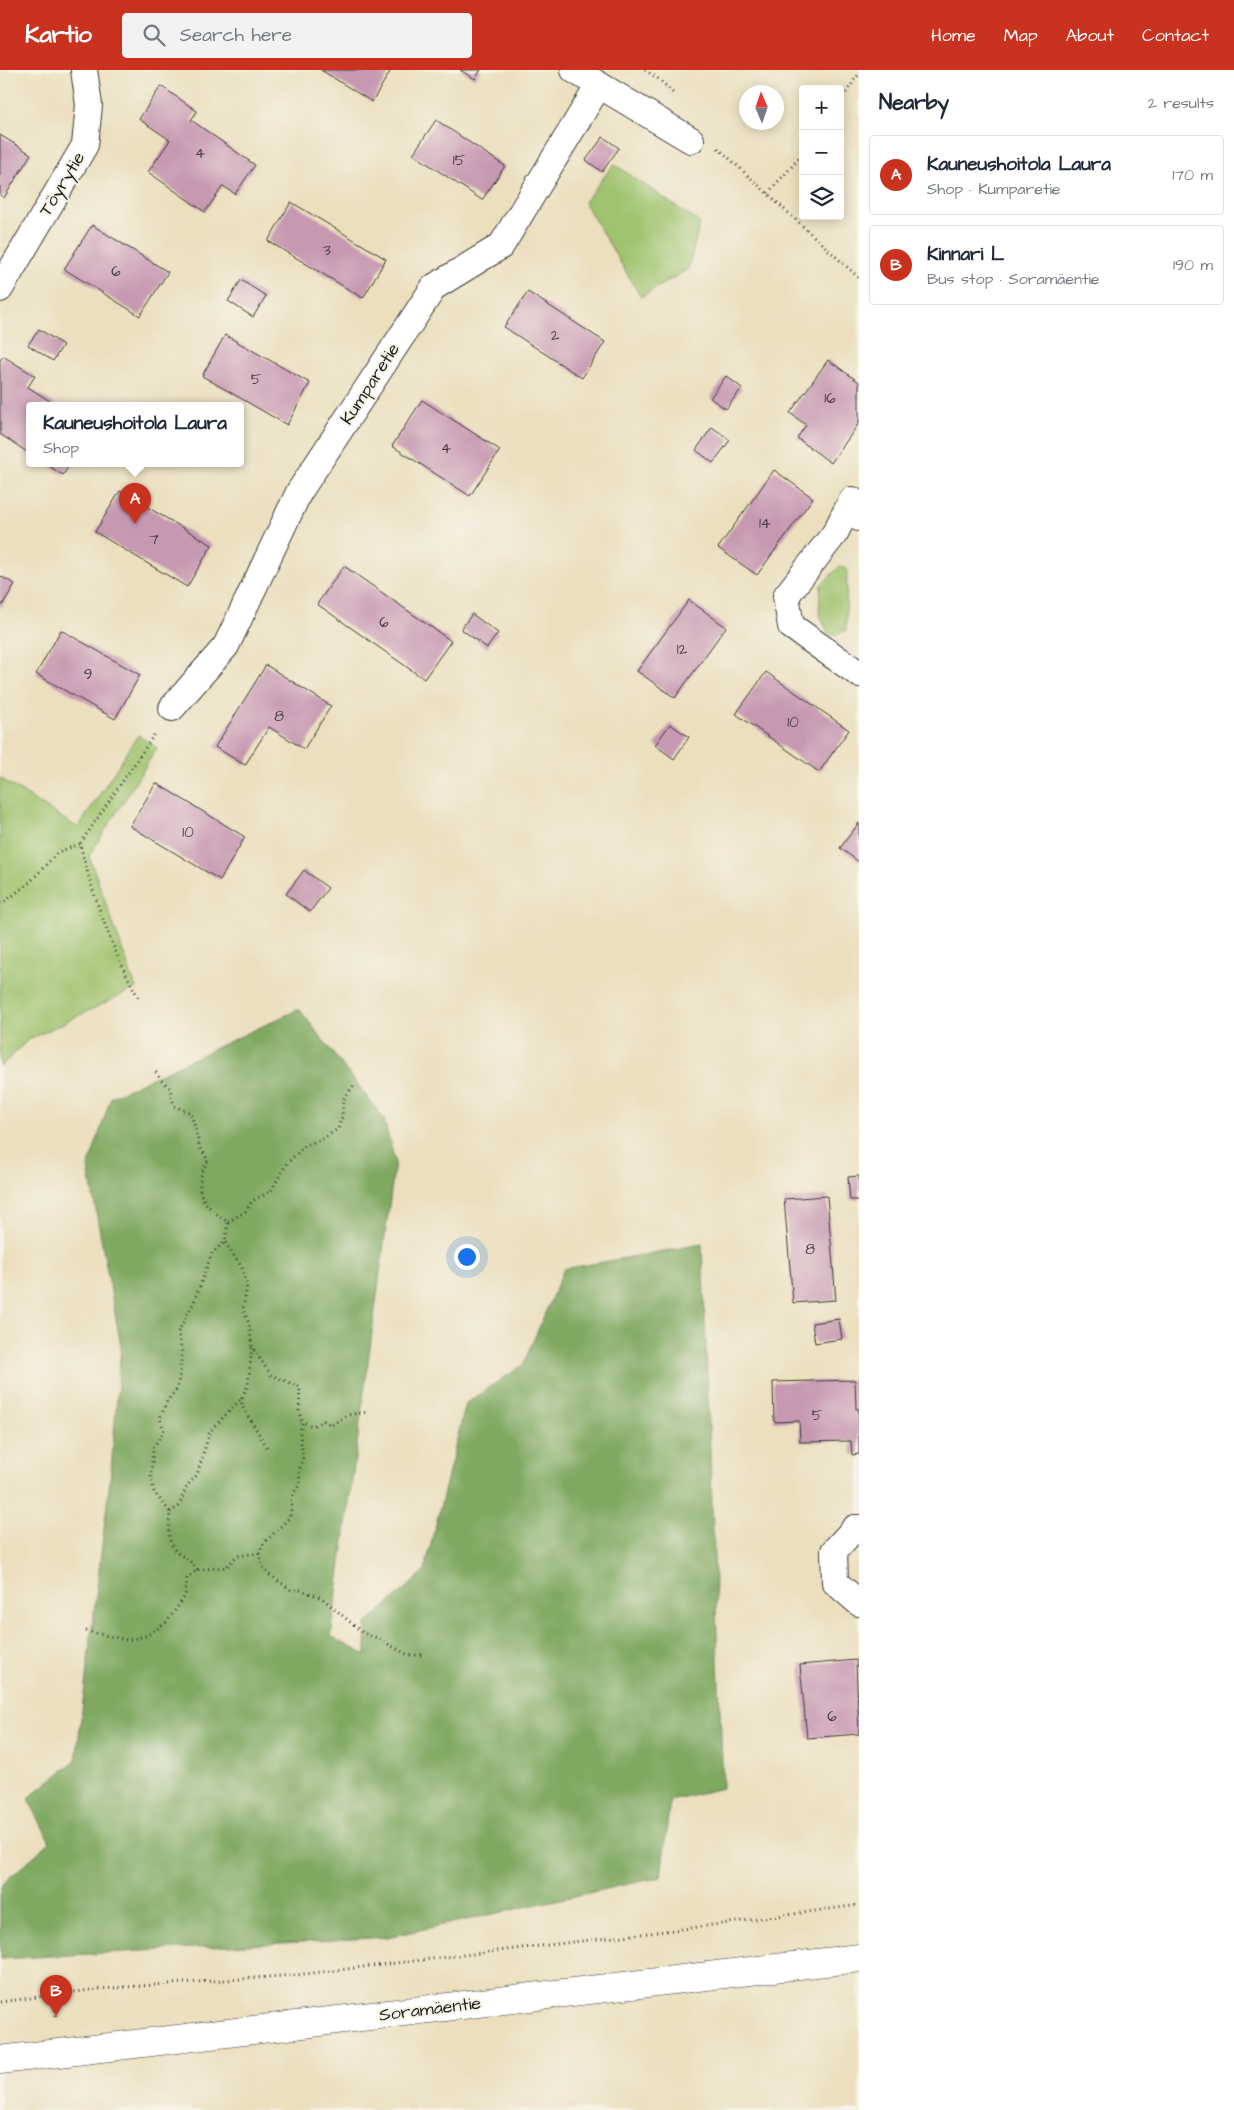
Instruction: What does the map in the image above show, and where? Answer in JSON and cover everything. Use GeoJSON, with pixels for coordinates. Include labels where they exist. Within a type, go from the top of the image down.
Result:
{"type":"FeatureCollection","features":[{"type":"Feature","properties":{"kind":"street","name":"Töyrytie"},"geometry":{"type":"LineString","coordinates":[[0,289],[85,145],[89,105],[84,70]]}},
{"type":"Feature","properties":{"kind":"street"},"geometry":{"type":"LineString","coordinates":[[574,70],[691,140]]}},
{"type":"Feature","properties":{"kind":"street","name":"Kumparetie"},"geometry":{"type":"LineString","coordinates":[[172,708],[226,646],[299,492],[434,288],[501,246],[599,85]]}},
{"type":"Feature","properties":{"kind":"street"},"geometry":{"type":"LineString","coordinates":[[859,518],[852,500],[835,533],[786,596],[791,626],[859,674]]}},
{"type":"Feature","properties":{"kind":"street"},"geometry":{"type":"LineString","coordinates":[[859,1528],[855,1528],[834,1551],[835,1582],[859,1603]]}},
{"type":"Feature","properties":{"kind":"street","name":"Soramäentie"},"geometry":{"type":"LineString","coordinates":[[0,2060],[859,1958]]}},
{"type":"Feature","properties":{"kind":"path"},"geometry":{"type":"LineString","coordinates":[[844,95],[859,74]]}},
{"type":"Feature","properties":{"kind":"path"},"geometry":{"type":"LineString","coordinates":[[691,140],[707,138],[859,278]]}},
{"type":"Feature","properties":{"kind":"path"},"geometry":{"type":"LineString","coordinates":[[768,193],[799,158]]}},
{"type":"Feature","properties":{"kind":"path"},"geometry":{"type":"LineString","coordinates":[[0,903],[7,900],[30,882],[58,852],[80,844],[172,708]]}},
{"type":"Feature","properties":{"kind":"path"},"geometry":{"type":"LineString","coordinates":[[80,844],[86,870],[112,941],[138,997]]}},
{"type":"Feature","properties":{"kind":"path"},"geometry":{"type":"LineString","coordinates":[[156,1072],[161,1080],[170,1088],[174,1106],[188,1111],[193,1117],[194,1132],[200,1148],[208,1160],[200,1178],[199,1188],[203,1202],[228,1222]]}},
{"type":"Feature","properties":{"kind":"path"},"geometry":{"type":"LineString","coordinates":[[228,1222],[246,1211],[252,1201],[271,1191],[287,1162],[307,1144],[321,1140],[338,1129],[342,1117],[343,1100],[354,1085]]}},
{"type":"Feature","properties":{"kind":"path"},"geometry":{"type":"LineString","coordinates":[[197,1570],[172,1545],[169,1534],[170,1512],[154,1492],[151,1478],[153,1448],[164,1432],[160,1418],[167,1401],[177,1388],[182,1352],[178,1332],[194,1302],[212,1253],[225,1242],[228,1222]]}},
{"type":"Feature","properties":{"kind":"path"},"geometry":{"type":"LineString","coordinates":[[170,1512],[179,1506],[188,1486],[197,1475],[210,1431],[242,1398],[248,1385],[252,1347],[249,1323],[243,1310],[247,1286],[242,1268],[225,1242]]}},
{"type":"Feature","properties":{"kind":"path"},"geometry":{"type":"LineString","coordinates":[[252,1347],[271,1376],[300,1387],[299,1411],[302,1422],[300,1484],[293,1494],[290,1517],[264,1543],[259,1554],[262,1566],[270,1575],[292,1590],[301,1590],[322,1598],[363,1633],[377,1638],[408,1656],[423,1656]]}},
{"type":"Feature","properties":{"kind":"path"},"geometry":{"type":"LineString","coordinates":[[242,1398],[242,1406],[268,1449]]}},
{"type":"Feature","properties":{"kind":"path"},"geometry":{"type":"LineString","coordinates":[[302,1422],[312,1426],[324,1421],[332,1425],[347,1415],[369,1412]]}},
{"type":"Feature","properties":{"kind":"path"},"geometry":{"type":"LineString","coordinates":[[86,1631],[128,1640],[146,1636],[167,1622],[185,1596],[187,1579],[197,1570],[226,1567],[237,1556],[259,1554]]}},
{"type":"Feature","properties":{"kind":"path"},"geometry":{"type":"LineString","coordinates":[[0,2002],[98,1989],[296,1975],[691,1928],[859,1905]]}},
{"type":"Feature","properties":{"kind":"path"},"geometry":{"type":"LineString","coordinates":[[53,1995],[56,2016]]}},
{"type":"Feature","properties":{"kind":"green space"},"geometry":{"type":"Polygon","coordinates":[[[614,164],[700,223],[688,269],[641,297],[584,202],[614,164]]]}},
{"type":"Feature","properties":{"kind":"green space"},"geometry":{"type":"Polygon","coordinates":[[[840,566],[847,569],[846,630],[835,636],[828,633],[819,612],[821,585],[840,566]]]}},
{"type":"Feature","properties":{"kind":"green space"},"geometry":{"type":"Polygon","coordinates":[[[138,735],[157,748],[89,856],[136,988],[28,1040],[0,1067],[0,778],[78,828],[138,735]]]}},
{"type":"Feature","properties":{"kind":"green space"},"geometry":{"type":"Polygon","coordinates":[[[299,1009],[384,1119],[395,1162],[331,1637],[366,1655],[366,1624],[424,1572],[466,1403],[523,1365],[564,1269],[702,1244],[723,1788],[670,1800],[661,1877],[388,1937],[0,1959],[0,1886],[50,1842],[28,1798],[76,1760],[111,1471],[121,1346],[88,1168],[111,1097],[299,1009]]]}},
{"type":"Feature","properties":{"kind":"building"},"geometry":{"type":"Polygon","coordinates":[[[321,70],[391,70],[372,102],[321,70]]]}},
{"type":"Feature","properties":{"kind":"building"},"geometry":{"type":"Polygon","coordinates":[[[460,70],[481,70],[475,79],[460,70]]]}},
{"type":"Feature","properties":{"kind":"building"},"geometry":{"type":"Polygon","coordinates":[[[161,86],[197,111],[191,120],[255,165],[235,194],[223,186],[205,212],[148,172],[170,140],[139,119],[161,86]]]}},
{"type":"Feature","properties":{"kind":"building"},"geometry":{"type":"Polygon","coordinates":[[[436,120],[505,166],[482,200],[413,154],[436,120]]]}},
{"type":"Feature","properties":{"kind":"building"},"geometry":{"type":"Polygon","coordinates":[[[0,135],[31,154],[4,198],[0,195],[0,135]]]}},
{"type":"Feature","properties":{"kind":"building"},"geometry":{"type":"Polygon","coordinates":[[[603,137],[619,148],[602,172],[586,160],[603,137]]]}},
{"type":"Feature","properties":{"kind":"building"},"geometry":{"type":"Polygon","coordinates":[[[291,202],[386,259],[363,298],[268,241],[291,202]]]}},
{"type":"Feature","properties":{"kind":"building"},"geometry":{"type":"Polygon","coordinates":[[[92,225],[168,272],[140,316],[64,269],[92,225]]]}},
{"type":"Feature","properties":{"kind":"building"},"geometry":{"type":"Polygon","coordinates":[[[241,280],[266,296],[253,317],[228,301],[241,280]]]}},
{"type":"Feature","properties":{"kind":"building"},"geometry":{"type":"Polygon","coordinates":[[[528,292],[605,342],[582,378],[504,327],[528,292]]]}},
{"type":"Feature","properties":{"kind":"building"},"geometry":{"type":"Polygon","coordinates":[[[39,329],[63,345],[53,361],[28,345],[39,329]]]}},
{"type":"Feature","properties":{"kind":"building"},"geometry":{"type":"Polygon","coordinates":[[[225,335],[310,383],[287,425],[202,376],[225,335]]]}},
{"type":"Feature","properties":{"kind":"building"},"geometry":{"type":"Polygon","coordinates":[[[3,356],[35,376],[28,387],[51,402],[26,402],[26,451],[0,434],[0,361],[3,356]]]}},
{"type":"Feature","properties":{"kind":"building"},"geometry":{"type":"Polygon","coordinates":[[[828,360],[859,382],[859,423],[831,463],[797,438],[806,425],[790,413],[828,360]]]}},
{"type":"Feature","properties":{"kind":"building"},"geometry":{"type":"Polygon","coordinates":[[[726,376],[742,388],[726,409],[710,398],[726,376]]]}},
{"type":"Feature","properties":{"kind":"building"},"geometry":{"type":"Polygon","coordinates":[[[422,400],[500,450],[470,496],[392,446],[422,400]]]}},
{"type":"Feature","properties":{"kind":"building"},"geometry":{"type":"Polygon","coordinates":[[[712,427],[730,440],[713,463],[696,450],[712,427]]]}},
{"type":"Feature","properties":{"kind":"building"},"geometry":{"type":"Polygon","coordinates":[[[50,467],[68,467],[63,475],[50,467]]]}},
{"type":"Feature","properties":{"kind":"building"},"geometry":{"type":"Polygon","coordinates":[[[774,470],[813,498],[757,575],[718,548],[774,470]]]}},
{"type":"Feature","properties":{"kind":"building"},"geometry":{"type":"Polygon","coordinates":[[[120,491],[212,545],[187,587],[95,532],[120,491]]]}},
{"type":"Feature","properties":{"kind":"building"},"geometry":{"type":"Polygon","coordinates":[[[344,566],[451,641],[424,679],[317,604],[344,566]]]}},
{"type":"Feature","properties":{"kind":"building"},"geometry":{"type":"Polygon","coordinates":[[[0,576],[15,584],[0,609],[0,576]]]}},
{"type":"Feature","properties":{"kind":"building"},"geometry":{"type":"Polygon","coordinates":[[[689,600],[726,627],[675,698],[637,671],[689,600]]]}},
{"type":"Feature","properties":{"kind":"building"},"geometry":{"type":"Polygon","coordinates":[[[472,614],[498,633],[487,648],[461,629],[472,614]]]}},
{"type":"Feature","properties":{"kind":"building"},"geometry":{"type":"Polygon","coordinates":[[[61,630],[140,675],[115,719],[36,674],[61,630]]]}},
{"type":"Feature","properties":{"kind":"building"},"geometry":{"type":"Polygon","coordinates":[[[266,665],[331,706],[304,749],[269,727],[245,765],[215,747],[266,665]]]}},
{"type":"Feature","properties":{"kind":"building"},"geometry":{"type":"Polygon","coordinates":[[[766,672],[849,730],[819,772],[736,714],[766,672]]]}},
{"type":"Feature","properties":{"kind":"building"},"geometry":{"type":"Polygon","coordinates":[[[670,724],[689,737],[674,759],[655,745],[670,724]]]}},
{"type":"Feature","properties":{"kind":"building"},"geometry":{"type":"Polygon","coordinates":[[[156,783],[245,837],[220,880],[130,826],[156,783]]]}},
{"type":"Feature","properties":{"kind":"building"},"geometry":{"type":"Polygon","coordinates":[[[859,823],[859,862],[840,848],[859,823]]]}},
{"type":"Feature","properties":{"kind":"building"},"geometry":{"type":"Polygon","coordinates":[[[304,870],[328,888],[310,912],[286,894],[304,870]]]}},
{"type":"Feature","properties":{"kind":"building"},"geometry":{"type":"Polygon","coordinates":[[[859,1176],[859,1200],[850,1200],[848,1177],[859,1176]]]}},
{"type":"Feature","properties":{"kind":"building"},"geometry":{"type":"Polygon","coordinates":[[[827,1196],[836,1300],[793,1303],[784,1199],[827,1196]]]}},
{"type":"Feature","properties":{"kind":"building"},"geometry":{"type":"Polygon","coordinates":[[[839,1319],[842,1339],[815,1343],[812,1323],[839,1319]]]}},
{"type":"Feature","properties":{"kind":"building"},"geometry":{"type":"Polygon","coordinates":[[[855,1380],[856,1409],[859,1409],[859,1454],[852,1455],[851,1441],[800,1442],[799,1421],[774,1422],[773,1382],[855,1380]]]}},
{"type":"Feature","properties":{"kind":"building"},"geometry":{"type":"Polygon","coordinates":[[[856,1660],[859,1734],[807,1738],[800,1665],[856,1660]]]}},
{"type":"Feature","properties":{"kind":"place","name":"Kauneushoitola Laura"},"geometry":{"type":"Point","coordinates":[135,524]}},
{"type":"Feature","properties":{"kind":"place","name":"Kinnari L"},"geometry":{"type":"Point","coordinates":[56,2016]}}]}
